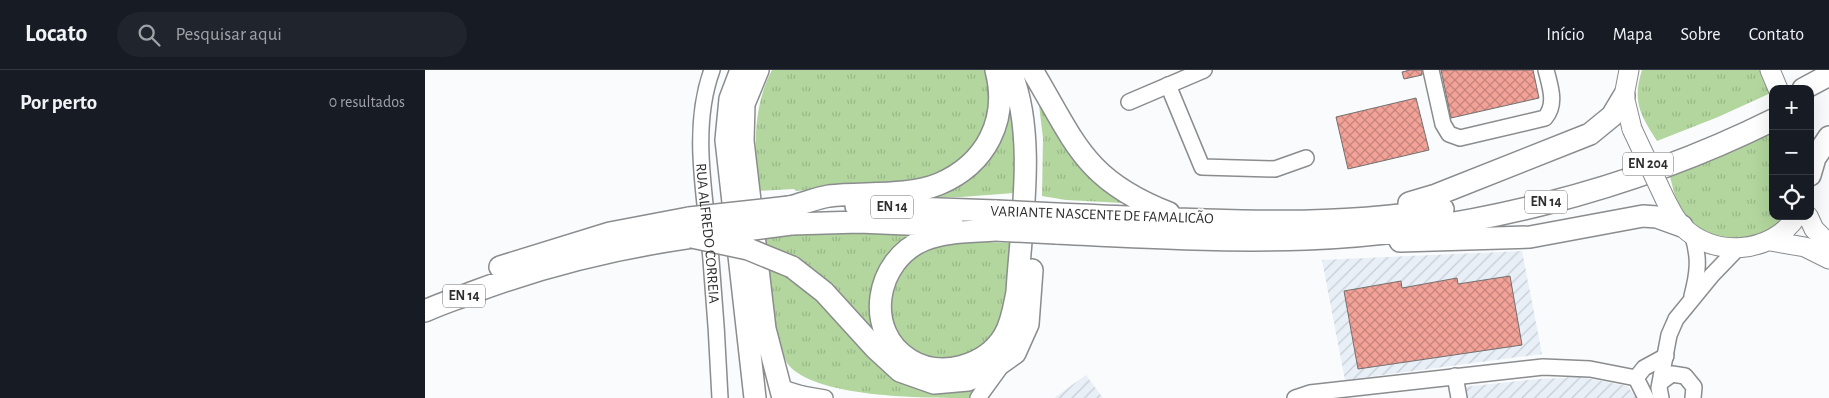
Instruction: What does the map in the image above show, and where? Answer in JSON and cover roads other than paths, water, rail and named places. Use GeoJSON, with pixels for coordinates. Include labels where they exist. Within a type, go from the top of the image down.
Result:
{"type":"FeatureCollection","features":[{"type":"Feature","properties":{"kind":"highway"},"geometry":{"type":"LineString","coordinates":[[741,70],[730,99],[726,140],[755,398]]}},
{"type":"Feature","properties":{"kind":"highway"},"geometry":{"type":"LineString","coordinates":[[758,70],[744,104],[743,141],[765,329],[792,394]]}},
{"type":"Feature","properties":{"kind":"highway"},"geometry":{"type":"LineString","coordinates":[[790,216],[828,196],[906,191],[938,184],[965,169],[986,149],[998,120],[996,70]]}},
{"type":"Feature","properties":{"kind":"highway"},"geometry":{"type":"LineString","coordinates":[[996,220],[925,239],[910,247],[896,259],[885,276],[881,292],[881,311],[886,330],[894,346],[909,360],[925,367],[945,369],[966,366],[989,354],[1004,336],[1013,315],[1017,292],[1026,138],[1018,90],[1010,70]]}},
{"type":"Feature","properties":{"kind":"highway"},"geometry":{"type":"LineString","coordinates":[[691,227],[792,267],[824,292],[887,360],[900,371],[934,383],[968,380],[987,373],[1015,353],[1027,324],[1030,306],[1036,142],[1031,96],[1021,70]]}},
{"type":"Feature","properties":{"kind":"highway"},"geometry":{"type":"LineString","coordinates":[[1032,70],[1078,151],[1099,175],[1149,206],[1183,219]]}},
{"type":"Feature","properties":{"kind":"highway"},"geometry":{"type":"LineString","coordinates":[[1810,85],[1829,75]]}},
{"type":"Feature","properties":{"kind":"highway"},"geometry":{"type":"LineString","coordinates":[[1814,99],[1829,91]]}},
{"type":"Feature","properties":{"kind":"highway"},"geometry":{"type":"LineString","coordinates":[[1338,218],[1436,195],[1590,134],[1612,116],[1624,96]]}},
{"type":"Feature","properties":{"kind":"highway","name":"VARIANTE NASCENTE DE FAMALICÃO"},"geometry":{"type":"LineString","coordinates":[[1057,224],[1183,219],[1338,218],[1430,211],[1500,199],[1569,182],[1647,157],[1769,106]]}},
{"type":"Feature","properties":{"kind":"highway","name":"VARIANTE NASCENTE DE FAMALICÃO"},"geometry":{"type":"LineString","coordinates":[[425,296],[501,274],[613,251],[691,227],[858,206],[1205,239],[1308,239],[1353,236],[1443,224],[1559,199],[1669,164],[1769,122]]}},
{"type":"Feature","properties":{"kind":"highway"},"geometry":{"type":"LineString","coordinates":[[1814,161],[1829,137]]}},
{"type":"Feature","properties":{"kind":"highway"},"geometry":{"type":"LineString","coordinates":[[1308,239],[1438,241],[1530,236],[1643,216],[1657,217],[1687,230]]}},
{"type":"Feature","properties":{"kind":"highway","name":"VARIANTE NASCENTE DE FAMALICÃO"},"geometry":{"type":"LineString","coordinates":[[425,311],[501,274]]}},
{"type":"Feature","properties":{"kind":"main road","name":"EN 204"},"geometry":{"type":"LineString","coordinates":[[1629,70],[1624,96],[1632,129],[1665,199],[1687,230]]}},
{"type":"Feature","properties":{"kind":"main road"},"geometry":{"type":"LineString","coordinates":[[1770,70],[1776,85]]}},
{"type":"Feature","properties":{"kind":"main road"},"geometry":{"type":"LineString","coordinates":[[1687,230],[1716,246],[1738,248],[1770,241],[1782,233],[1793,220]]}},
{"type":"Feature","properties":{"kind":"main road"},"geometry":{"type":"LineString","coordinates":[[1810,220],[1814,228],[1829,244]]}},
{"type":"Feature","properties":{"kind":"main road"},"geometry":{"type":"LineString","coordinates":[[1770,241],[1805,247],[1829,259]]}},
{"type":"Feature","properties":{"kind":"street","name":"RUA ALFREDO CORREIA"},"geometry":{"type":"LineString","coordinates":[[712,70],[701,128],[703,179],[711,260],[720,398]]}},
{"type":"Feature","properties":{"kind":"street"},"geometry":{"type":"LineString","coordinates":[[1129,102],[1204,70]]}},
{"type":"Feature","properties":{"kind":"street"},"geometry":{"type":"LineString","coordinates":[[1431,70],[1443,124],[1449,134],[1460,138],[1545,118],[1552,110],[1546,70]]}},
{"type":"Feature","properties":{"kind":"street"},"geometry":{"type":"LineString","coordinates":[[1168,85],[1202,167],[1275,169],[1306,158]]}},
{"type":"Feature","properties":{"kind":"street"},"geometry":{"type":"LineString","coordinates":[[1687,230],[1698,250],[1699,269],[1691,299]]}},
{"type":"Feature","properties":{"kind":"street"},"geometry":{"type":"LineString","coordinates":[[1661,398],[1659,388],[1669,335],[1676,319],[1691,299],[1738,248]]}},
{"type":"Feature","properties":{"kind":"street"},"geometry":{"type":"LineString","coordinates":[[978,398],[991,378],[1015,353]]}},
{"type":"Feature","properties":{"kind":"street"},"geometry":{"type":"LineString","coordinates":[[1666,353],[1692,383],[1695,396]]}},
{"type":"Feature","properties":{"kind":"street"},"geometry":{"type":"LineString","coordinates":[[1637,378],[1644,368],[1666,353]]}},
{"type":"Feature","properties":{"kind":"street"},"geometry":{"type":"LineString","coordinates":[[1295,398],[1310,394],[1518,368],[1567,367],[1637,378]]}},
{"type":"Feature","properties":{"kind":"street"},"geometry":{"type":"LineString","coordinates":[[1661,382],[1672,374],[1685,376]]}},
{"type":"Feature","properties":{"kind":"street"},"geometry":{"type":"LineString","coordinates":[[1455,376],[1459,398]]}},
{"type":"Feature","properties":{"kind":"street"},"geometry":{"type":"LineString","coordinates":[[1637,378],[1646,398]]}},
{"type":"Feature","properties":{"kind":"street"},"geometry":{"type":"LineString","coordinates":[[792,394],[825,398]]}}]}
